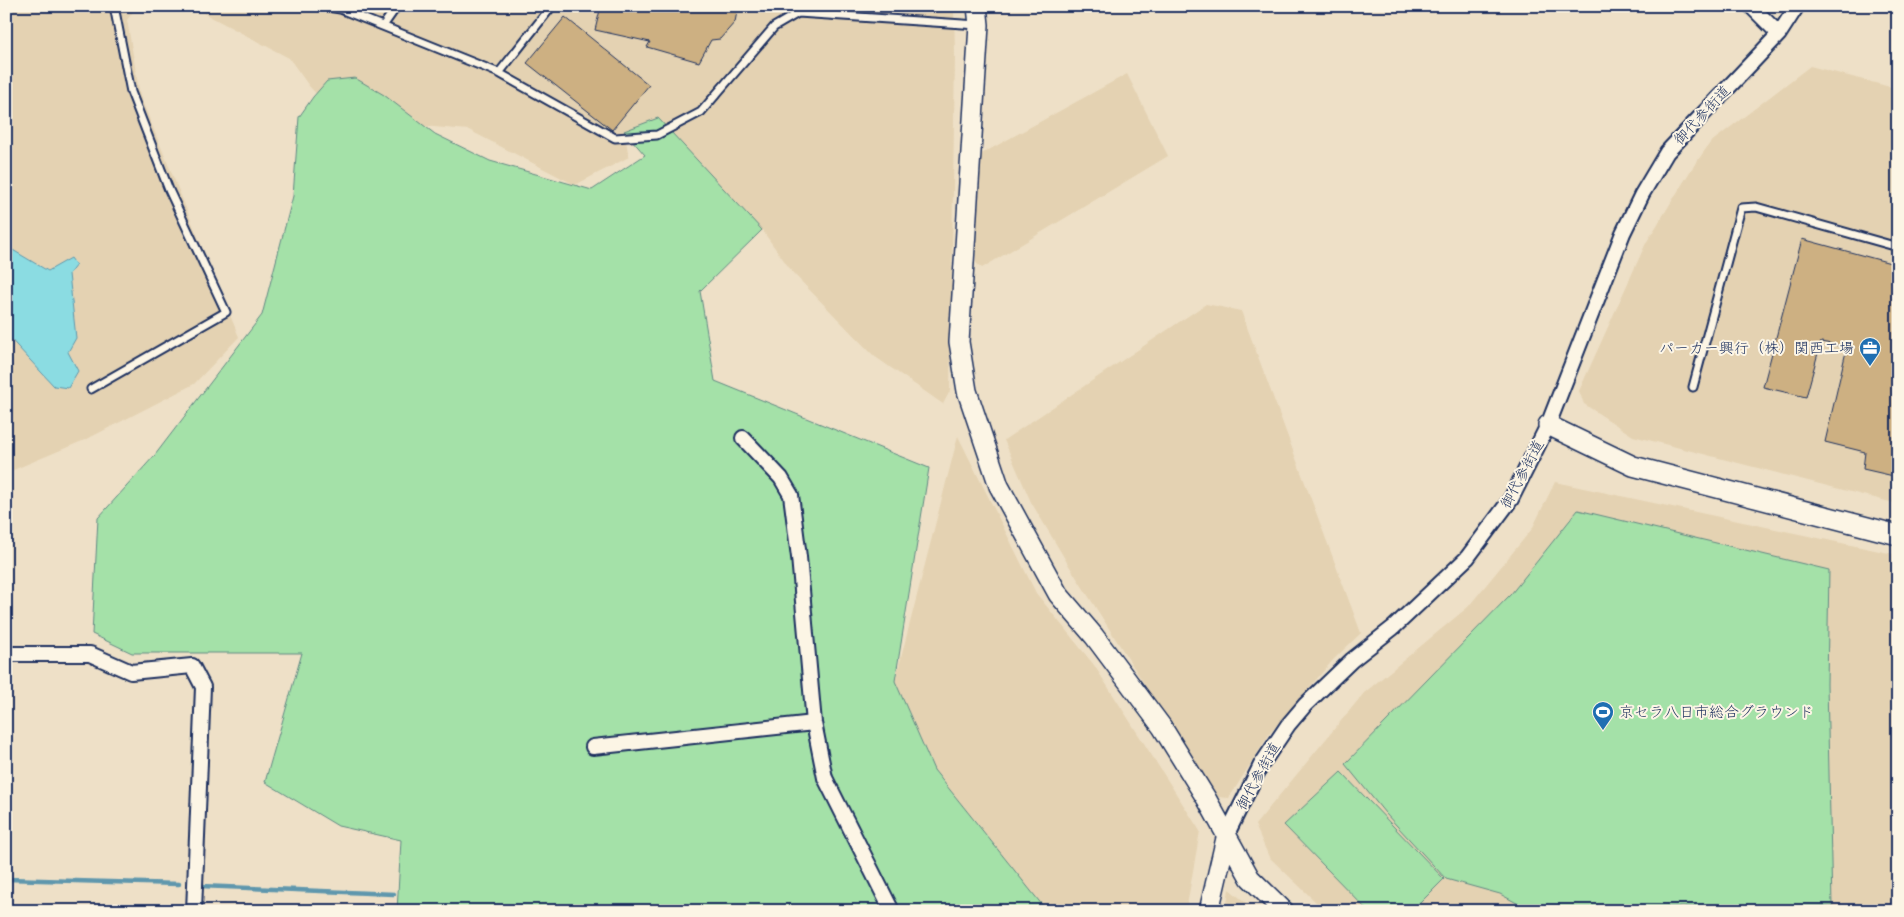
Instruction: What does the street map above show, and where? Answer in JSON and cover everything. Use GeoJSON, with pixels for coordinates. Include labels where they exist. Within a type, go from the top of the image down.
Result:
{"type":"FeatureCollection","features":[{"type":"Feature","properties":{"kind":"street"},"geometry":{"type":"LineString","coordinates":[[977,6],[979,26],[959,342],[967,391],[999,486],[1058,594],[1094,636],[1162,728],[1227,834],[1250,878],[1284,911]]}},
{"type":"Feature","properties":{"kind":"street"},"geometry":{"type":"LineString","coordinates":[[1751,6],[1779,34]]}},
{"type":"Feature","properties":{"kind":"street","name":"御代参街道"},"geometry":{"type":"LineString","coordinates":[[1209,911],[1227,834],[1261,765],[1288,725],[1305,705],[1352,660],[1394,626],[1468,558],[1511,499],[1548,425],[1623,233],[1647,186],[1667,152],[1779,34],[1797,6]]}},
{"type":"Feature","properties":{"kind":"street"},"geometry":{"type":"LineString","coordinates":[[1548,425],[1633,466],[1898,535]]}},
{"type":"Feature","properties":{"kind":"street"},"geometry":{"type":"LineString","coordinates":[[743,438],[781,478],[791,495],[799,557],[814,723],[825,778],[892,911]]}},
{"type":"Feature","properties":{"kind":"street"},"geometry":{"type":"LineString","coordinates":[[6,654],[90,654],[132,672],[192,666],[202,687],[194,911]]}},
{"type":"Feature","properties":{"kind":"street"},"geometry":{"type":"LineString","coordinates":[[593,748],[814,723]]}},
{"type":"Feature","properties":{"kind":"lane"},"geometry":{"type":"LineString","coordinates":[[91,390],[226,312],[169,190],[131,92],[114,6]]}},
{"type":"Feature","properties":{"kind":"lane"},"geometry":{"type":"LineString","coordinates":[[323,6],[340,9],[499,73],[615,138],[657,135],[700,112],[774,27],[798,13],[979,26]]}},
{"type":"Feature","properties":{"kind":"lane"},"geometry":{"type":"LineString","coordinates":[[383,26],[397,6]]}},
{"type":"Feature","properties":{"kind":"lane"},"geometry":{"type":"LineString","coordinates":[[499,73],[552,6]]}},
{"type":"Feature","properties":{"kind":"lane"},"geometry":{"type":"LineString","coordinates":[[792,6],[793,16]]}},
{"type":"Feature","properties":{"kind":"lane"},"geometry":{"type":"LineString","coordinates":[[1692,388],[1741,208],[1756,207],[1898,248]]}},
{"type":"Feature","properties":{"kind":"shaded area"},"geometry":{"type":"Polygon","coordinates":[[[6,6],[137,6],[127,20],[140,96],[239,337],[194,384],[87,439],[6,473],[6,6]]]}},
{"type":"Feature","properties":{"kind":"shaded area"},"geometry":{"type":"Polygon","coordinates":[[[190,6],[954,6],[955,55],[950,391],[943,404],[874,356],[793,273],[762,230],[624,131],[629,157],[575,185],[469,130],[340,119],[309,86],[289,58],[190,6]]]}},
{"type":"Feature","properties":{"kind":"shaded area"},"geometry":{"type":"Polygon","coordinates":[[[1810,66],[1898,89],[1898,504],[1633,436],[1584,404],[1579,391],[1646,243],[1710,143],[1810,66]]]}},
{"type":"Feature","properties":{"kind":"shaded area"},"geometry":{"type":"Polygon","coordinates":[[[1127,74],[1168,156],[982,268],[976,263],[976,157],[1127,74]]]}},
{"type":"Feature","properties":{"kind":"shaded area"},"geometry":{"type":"Polygon","coordinates":[[[1206,304],[1241,311],[1361,633],[1334,659],[1270,733],[1229,798],[1216,797],[1068,564],[1031,502],[1004,440],[1206,304]]]}},
{"type":"Feature","properties":{"kind":"shaded area"},"geometry":{"type":"Polygon","coordinates":[[[958,436],[1036,593],[1094,665],[1200,831],[1186,911],[1047,911],[934,770],[895,681],[958,436]]]}},
{"type":"Feature","properties":{"kind":"shaded area","name":"京セラ八日市総合グラウンド"},"geometry":{"type":"Polygon","coordinates":[[[1555,482],[1898,555],[1898,911],[1330,911],[1320,906],[1269,857],[1255,825],[1364,693],[1468,607],[1532,529],[1555,482]]]}},
{"type":"Feature","properties":{"kind":"shaded area"},"geometry":{"type":"Polygon","coordinates":[[[1229,889],[1256,911],[1226,911],[1229,889]]]}},
{"type":"Feature","properties":{"kind":"green space"},"geometry":{"type":"Polygon","coordinates":[[[355,78],[384,95],[435,134],[490,161],[592,190],[645,155],[624,131],[658,118],[762,230],[700,291],[715,381],[929,468],[895,681],[934,770],[1047,911],[397,911],[401,840],[338,826],[265,782],[302,653],[132,653],[92,634],[98,518],[155,455],[262,315],[293,196],[299,117],[327,81],[355,78]]]}},
{"type":"Feature","properties":{"kind":"green space","name":"京セラ八日市総合グラウンド"},"geometry":{"type":"Polygon","coordinates":[[[1578,510],[1829,570],[1827,684],[1832,906],[1526,908],[1500,894],[1446,879],[1385,813],[1345,764],[1511,594],[1578,510]]]}},
{"type":"Feature","properties":{"kind":"green space"},"geometry":{"type":"Polygon","coordinates":[[[1341,772],[1444,879],[1412,911],[1368,911],[1284,825],[1341,772]]]}},
{"type":"Feature","properties":{"kind":"water"},"geometry":{"type":"Polygon","coordinates":[[[6,246],[48,271],[71,258],[76,265],[69,274],[76,338],[68,352],[78,371],[68,388],[54,386],[6,334],[6,246]]]}},
{"type":"Feature","properties":{"kind":"building"},"geometry":{"type":"Polygon","coordinates":[[[601,6],[738,6],[735,22],[720,39],[711,40],[699,62],[647,47],[650,42],[595,30],[601,6]]]}},
{"type":"Feature","properties":{"kind":"building"},"geometry":{"type":"Polygon","coordinates":[[[565,17],[649,85],[612,130],[527,63],[565,17]]]}},
{"type":"Feature","properties":{"kind":"building","name":"パーカー興行（株）関西工場"},"geometry":{"type":"Polygon","coordinates":[[[1802,239],[1898,265],[1898,477],[1863,469],[1865,452],[1825,442],[1847,347],[1821,342],[1806,397],[1763,387],[1802,239]]]}},
{"type":"Feature","properties":{"kind":"waterway"},"geometry":{"type":"LineString","coordinates":[[6,879],[179,884]]}},
{"type":"Feature","properties":{"kind":"waterway"},"geometry":{"type":"LineString","coordinates":[[200,886],[394,894]]}},
{"type":"Feature","properties":{"kind":"place","name":"パーカー興行（株）関西工場"},"geometry":{"type":"Point","coordinates":[1870,367]}},
{"type":"Feature","properties":{"kind":"place","name":"京セラ八日市総合グラウンド"},"geometry":{"type":"Point","coordinates":[1603,731]}}]}
